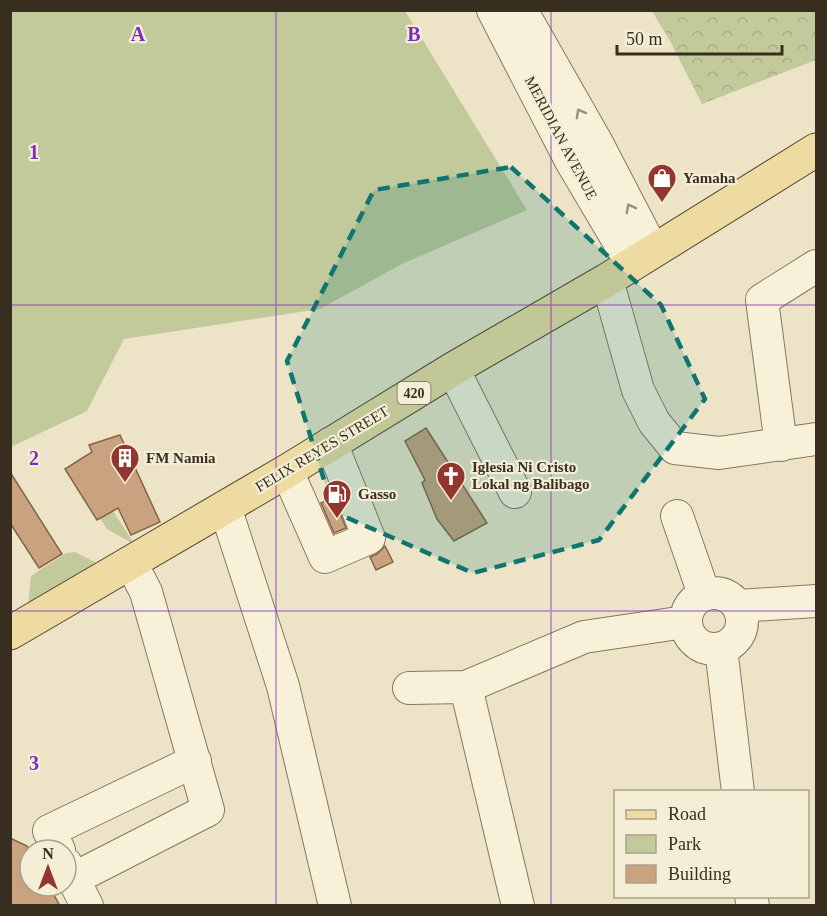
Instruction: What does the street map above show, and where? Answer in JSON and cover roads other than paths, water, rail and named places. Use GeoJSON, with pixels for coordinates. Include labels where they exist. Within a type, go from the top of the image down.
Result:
{"type":"FeatureCollection","features":[{"type":"Feature","properties":{"kind":"main road","name":"FELIX REYES STREET"},"geometry":{"type":"LineString","coordinates":[[10,633],[630,265],[816,150]]}},
{"type":"Feature","properties":{"kind":"street","name":"MERIDIAN AVENUE"},"geometry":{"type":"LineString","coordinates":[[494,10],[574,166],[630,265]]}},
{"type":"Feature","properties":{"kind":"street","name":"MERIDIAN AVENUE"},"geometry":{"type":"LineString","coordinates":[[521,10],[597,145],[630,265]]}},
{"type":"Feature","properties":{"kind":"street"},"geometry":{"type":"LineString","coordinates":[[630,265],[638,390],[654,422],[675,448],[719,453],[816,439]]}},
{"type":"Feature","properties":{"kind":"street"},"geometry":{"type":"LineString","coordinates":[[781,445],[762,300],[816,266]]}},
{"type":"Feature","properties":{"kind":"street"},"geometry":{"type":"LineString","coordinates":[[453,369],[515,492]]}},
{"type":"Feature","properties":{"kind":"street"},"geometry":{"type":"LineString","coordinates":[[286,471],[325,557],[369,538],[331,443]]}},
{"type":"Feature","properties":{"kind":"street"},"geometry":{"type":"LineString","coordinates":[[225,507],[283,686],[335,906]]}},
{"type":"Feature","properties":{"kind":"street"},"geometry":{"type":"LineString","coordinates":[[677,516],[704,594]]}},
{"type":"Feature","properties":{"kind":"street"},"geometry":{"type":"LineString","coordinates":[[78,881],[208,810],[146,592],[131,562]]}},
{"type":"Feature","properties":{"kind":"street"},"geometry":{"type":"LineString","coordinates":[[704,594],[723,594],[738,606],[742,620],[738,635],[728,645],[721,648],[704,647],[691,638],[685,622],[692,602],[704,594]]}},
{"type":"Feature","properties":{"kind":"street"},"geometry":{"type":"LineString","coordinates":[[738,606],[816,601]]}},
{"type":"Feature","properties":{"kind":"street"},"geometry":{"type":"LineString","coordinates":[[409,688],[466,687],[584,637],[685,622]]}},
{"type":"Feature","properties":{"kind":"street"},"geometry":{"type":"LineString","coordinates":[[721,648],[738,790]]}},
{"type":"Feature","properties":{"kind":"street"},"geometry":{"type":"LineString","coordinates":[[466,687],[518,906]]}},
{"type":"Feature","properties":{"kind":"street"},"geometry":{"type":"LineString","coordinates":[[53,838],[49,831],[195,761]]}},
{"type":"Feature","properties":{"kind":"place","name":"Yamaha"},"geometry":{"type":"Point","coordinates":[662,204]}},
{"type":"Feature","properties":{"kind":"place","name":"FM Namia"},"geometry":{"type":"Point","coordinates":[125,484]}},
{"type":"Feature","properties":{"kind":"place","name":"Iglesia Ni Cristo Lokal ng Balibago"},"geometry":{"type":"Point","coordinates":[451,502]}},
{"type":"Feature","properties":{"kind":"place","name":"Gasso"},"geometry":{"type":"Point","coordinates":[337,520]}}]}
